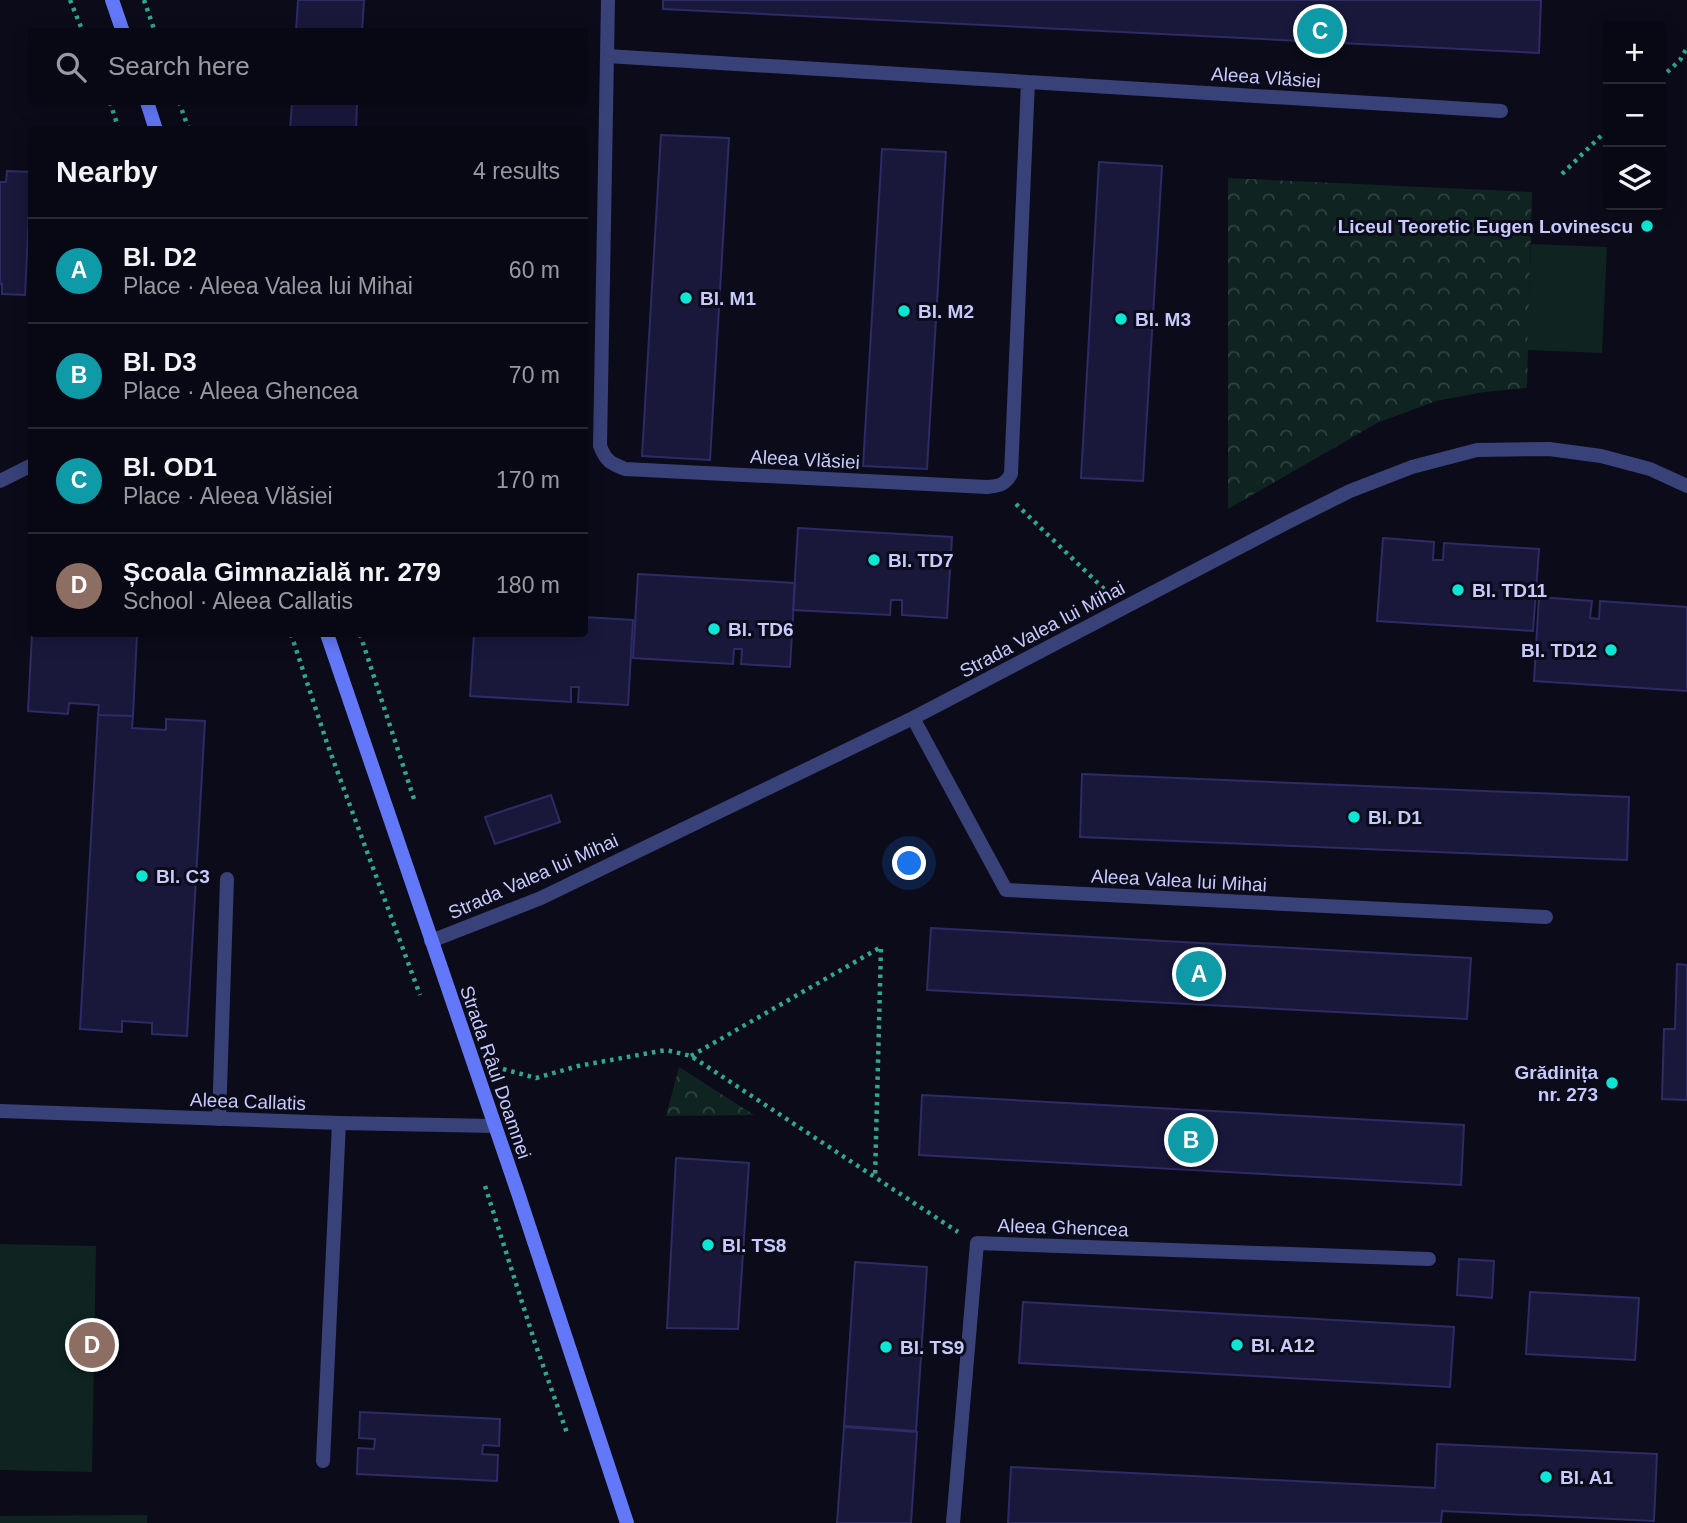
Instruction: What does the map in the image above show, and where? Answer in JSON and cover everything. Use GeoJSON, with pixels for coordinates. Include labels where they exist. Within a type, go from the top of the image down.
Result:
{"type":"FeatureCollection","features":[{"type":"Feature","properties":{"kind":"main road"},"geometry":{"type":"LineString","coordinates":[[112,0],[122,28]]}},
{"type":"Feature","properties":{"kind":"main road"},"geometry":{"type":"LineString","coordinates":[[148,105],[155,126]]}},
{"type":"Feature","properties":{"kind":"main road","name":"Strada Râul Doamnei"},"geometry":{"type":"LineString","coordinates":[[328,637],[627,1523]]}},
{"type":"Feature","properties":{"kind":"street","name":"Aleea Vlăsiei"},"geometry":{"type":"LineString","coordinates":[[608,0],[600,446],[610,464],[625,469],[998,486]]}},
{"type":"Feature","properties":{"kind":"street","name":"Aleea Vlăsiei"},"geometry":{"type":"LineString","coordinates":[[607,56],[1501,111]]}},
{"type":"Feature","properties":{"kind":"street"},"geometry":{"type":"LineString","coordinates":[[998,486],[1006,482],[1011,474],[1028,82]]}},
{"type":"Feature","properties":{"kind":"street","name":"Strada Valea lui Mihai"},"geometry":{"type":"LineString","coordinates":[[431,941],[541,898],[913,718],[1350,491],[1412,467],[1478,450],[1549,449],[1601,456],[1650,468],[1687,486]]}},
{"type":"Feature","properties":{"kind":"street"},"geometry":{"type":"LineString","coordinates":[[0,480],[28,466]]}},
{"type":"Feature","properties":{"kind":"street","name":"Aleea Valea lui Mihai"},"geometry":{"type":"LineString","coordinates":[[913,718],[1006,890],[1546,917]]}},
{"type":"Feature","properties":{"kind":"street"},"geometry":{"type":"LineString","coordinates":[[219,1119],[228,879]]}},
{"type":"Feature","properties":{"kind":"street","name":"Aleea Callatis"},"geometry":{"type":"LineString","coordinates":[[0,1111],[495,1126]]}},
{"type":"Feature","properties":{"kind":"street"},"geometry":{"type":"LineString","coordinates":[[323,1461],[339,1123]]}},
{"type":"Feature","properties":{"kind":"street","name":"Aleea Ghencea"},"geometry":{"type":"LineString","coordinates":[[953,1523],[977,1243],[1429,1259]]}},
{"type":"Feature","properties":{"kind":"path"},"geometry":{"type":"LineString","coordinates":[[70,0],[81,28]]}},
{"type":"Feature","properties":{"kind":"path"},"geometry":{"type":"LineString","coordinates":[[144,0],[154,28]]}},
{"type":"Feature","properties":{"kind":"path"},"geometry":{"type":"LineString","coordinates":[[1666,73],[1687,48]]}},
{"type":"Feature","properties":{"kind":"path"},"geometry":{"type":"LineString","coordinates":[[111,105],[118,126]]}},
{"type":"Feature","properties":{"kind":"path"},"geometry":{"type":"LineString","coordinates":[[180,105],[188,126]]}},
{"type":"Feature","properties":{"kind":"path"},"geometry":{"type":"LineString","coordinates":[[1562,174],[1603,135]]}},
{"type":"Feature","properties":{"kind":"path"},"geometry":{"type":"LineString","coordinates":[[998,486],[1123,607]]}},
{"type":"Feature","properties":{"kind":"path"},"geometry":{"type":"LineString","coordinates":[[292,637],[328,746],[423,1001]]}},
{"type":"Feature","properties":{"kind":"path"},"geometry":{"type":"LineString","coordinates":[[361,637],[417,810]]}},
{"type":"Feature","properties":{"kind":"path"},"geometry":{"type":"LineString","coordinates":[[691,1056],[881,947],[875,1178]]}},
{"type":"Feature","properties":{"kind":"path"},"geometry":{"type":"LineString","coordinates":[[472,1060],[536,1078],[578,1066],[666,1050],[691,1056],[977,1243]]}},
{"type":"Feature","properties":{"kind":"path"},"geometry":{"type":"LineString","coordinates":[[482,1177],[535,1343],[571,1444]]}},
{"type":"Feature","properties":{"kind":"green space"},"geometry":{"type":"Polygon","coordinates":[[[1228,178],[1532,192],[1527,388],[1484,392],[1436,401],[1377,423],[1228,509],[1228,178]]]}},
{"type":"Feature","properties":{"kind":"green space"},"geometry":{"type":"Polygon","coordinates":[[[1531,244],[1607,247],[1602,353],[1527,350],[1531,244]]]}},
{"type":"Feature","properties":{"kind":"green space"},"geometry":{"type":"Polygon","coordinates":[[[679,1067],[754,1115],[666,1116],[679,1067]]]}},
{"type":"Feature","properties":{"kind":"green space"},"geometry":{"type":"Polygon","coordinates":[[[0,1244],[96,1246],[92,1472],[0,1470],[0,1244]]]}},
{"type":"Feature","properties":{"kind":"green space"},"geometry":{"type":"Polygon","coordinates":[[[147,1515],[147,1523],[0,1523],[0,1516],[147,1515]]]}},
{"type":"Feature","properties":{"kind":"building"},"geometry":{"type":"Polygon","coordinates":[[[298,0],[364,0],[362,28],[296,28],[298,0]]]}},
{"type":"Feature","properties":{"kind":"building"},"geometry":{"type":"Polygon","coordinates":[[[663,0],[1541,0],[1539,53],[663,9],[663,0]]]}},
{"type":"Feature","properties":{"kind":"building"},"geometry":{"type":"Polygon","coordinates":[[[292,105],[357,105],[356,126],[290,126],[292,105]]]}},
{"type":"Feature","properties":{"kind":"building","name":"Bl. M1"},"geometry":{"type":"Polygon","coordinates":[[[661,135],[729,138],[710,460],[642,456],[661,135]]]}},
{"type":"Feature","properties":{"kind":"building","name":"Bl. M2"},"geometry":{"type":"Polygon","coordinates":[[[882,149],[946,152],[927,469],[863,466],[882,149]]]}},
{"type":"Feature","properties":{"kind":"building","name":"Bl. M3"},"geometry":{"type":"Polygon","coordinates":[[[1099,162],[1162,166],[1143,481],[1081,478],[1099,162]]]}},
{"type":"Feature","properties":{"kind":"building"},"geometry":{"type":"Polygon","coordinates":[[[7,171],[28,172],[25,295],[2,294],[0,284],[0,182],[6,182],[7,171]]]}},
{"type":"Feature","properties":{"kind":"building","name":"Bl. TD7"},"geometry":{"type":"Polygon","coordinates":[[[798,528],[952,537],[947,618],[902,615],[902,600],[891,600],[890,615],[793,610],[798,528]]]}},
{"type":"Feature","properties":{"kind":"building","name":"Bl. TD11"},"geometry":{"type":"Polygon","coordinates":[[[1383,538],[1434,542],[1433,560],[1443,560],[1444,543],[1539,549],[1533,631],[1377,621],[1383,538]]]}},
{"type":"Feature","properties":{"kind":"building","name":"Bl. TD6"},"geometry":{"type":"Polygon","coordinates":[[[638,574],[795,583],[790,667],[741,664],[742,649],[734,649],[733,664],[633,658],[638,574]]]}},
{"type":"Feature","properties":{"kind":"building","name":"Bl. TD12"},"geometry":{"type":"Polygon","coordinates":[[[1539,597],[1592,601],[1590,618],[1599,619],[1600,601],[1687,607],[1687,691],[1534,681],[1539,597]]]}},
{"type":"Feature","properties":{"kind":"building"},"geometry":{"type":"Polygon","coordinates":[[[588,617],[633,620],[628,705],[578,702],[579,687],[571,687],[571,702],[470,696],[474,637],[588,637],[588,617]]]}},
{"type":"Feature","properties":{"kind":"building"},"geometry":{"type":"Polygon","coordinates":[[[32,637],[137,637],[133,716],[98,715],[99,705],[69,703],[68,714],[28,711],[32,637]]]}},
{"type":"Feature","properties":{"kind":"building","name":"Bl. C3"},"geometry":{"type":"Polygon","coordinates":[[[98,715],[133,716],[132,728],[166,730],[166,719],[205,721],[187,1036],[152,1034],[152,1023],[122,1021],[122,1032],[80,1029],[98,715]]]}},
{"type":"Feature","properties":{"kind":"building","name":"Bl. D1"},"geometry":{"type":"Polygon","coordinates":[[[1082,774],[1629,797],[1627,860],[1080,837],[1082,774]]]}},
{"type":"Feature","properties":{"kind":"building"},"geometry":{"type":"Polygon","coordinates":[[[551,795],[560,822],[495,844],[485,817],[551,795]]]}},
{"type":"Feature","properties":{"kind":"building"},"geometry":{"type":"Polygon","coordinates":[[[931,928],[1471,958],[1467,1019],[927,990],[931,928]]]}},
{"type":"Feature","properties":{"kind":"building"},"geometry":{"type":"Polygon","coordinates":[[[1677,964],[1687,965],[1687,1100],[1662,1099],[1664,1029],[1675,1029],[1677,964]]]}},
{"type":"Feature","properties":{"kind":"building"},"geometry":{"type":"Polygon","coordinates":[[[922,1095],[1464,1125],[1461,1185],[919,1155],[922,1095]]]}},
{"type":"Feature","properties":{"kind":"building","name":"Bl. TS8"},"geometry":{"type":"Polygon","coordinates":[[[676,1158],[749,1163],[738,1329],[667,1328],[676,1158]]]}},
{"type":"Feature","properties":{"kind":"building"},"geometry":{"type":"Polygon","coordinates":[[[1459,1259],[1494,1261],[1492,1298],[1457,1295],[1459,1259]]]}},
{"type":"Feature","properties":{"kind":"building","name":"Bl. TS9"},"geometry":{"type":"Polygon","coordinates":[[[855,1262],[927,1267],[916,1431],[844,1426],[855,1262]]]}},
{"type":"Feature","properties":{"kind":"building"},"geometry":{"type":"Polygon","coordinates":[[[1530,1292],[1639,1298],[1635,1360],[1526,1354],[1530,1292]]]}},
{"type":"Feature","properties":{"kind":"building","name":"Bl. A12"},"geometry":{"type":"Polygon","coordinates":[[[1023,1302],[1454,1327],[1450,1387],[1019,1363],[1023,1302]]]}},
{"type":"Feature","properties":{"kind":"building"},"geometry":{"type":"Polygon","coordinates":[[[360,1412],[500,1419],[499,1446],[483,1445],[482,1454],[498,1455],[497,1481],[357,1474],[358,1448],[374,1449],[375,1439],[359,1438],[360,1412]]]}},
{"type":"Feature","properties":{"kind":"building"},"geometry":{"type":"Polygon","coordinates":[[[844,1427],[917,1432],[911,1523],[837,1523],[844,1427]]]}},
{"type":"Feature","properties":{"kind":"building","name":"Bl. A1"},"geometry":{"type":"Polygon","coordinates":[[[1437,1444],[1657,1454],[1654,1521],[1442,1511],[1441,1523],[1008,1523],[1011,1467],[1435,1488],[1437,1444]]]}},
{"type":"Feature","properties":{"kind":"place","name":"Bl. OD1"},"geometry":{"type":"Point","coordinates":[1320,31]}},
{"type":"Feature","properties":{"kind":"place","name":"Liceul Teoretic Eugen Lovinescu"},"geometry":{"type":"Point","coordinates":[1647,226]}},
{"type":"Feature","properties":{"kind":"place","name":"Bl. M1"},"geometry":{"type":"Point","coordinates":[686,298]}},
{"type":"Feature","properties":{"kind":"place","name":"Bl. M2"},"geometry":{"type":"Point","coordinates":[904,311]}},
{"type":"Feature","properties":{"kind":"place","name":"Bl. M3"},"geometry":{"type":"Point","coordinates":[1121,319]}},
{"type":"Feature","properties":{"kind":"place","name":"Bl. TD7"},"geometry":{"type":"Point","coordinates":[874,560]}},
{"type":"Feature","properties":{"kind":"place","name":"Bl. TD11"},"geometry":{"type":"Point","coordinates":[1458,590]}},
{"type":"Feature","properties":{"kind":"place","name":"Bl. TD6"},"geometry":{"type":"Point","coordinates":[714,629]}},
{"type":"Feature","properties":{"kind":"place","name":"Bl. TD12"},"geometry":{"type":"Point","coordinates":[1611,650]}},
{"type":"Feature","properties":{"kind":"place","name":"Bl. D1"},"geometry":{"type":"Point","coordinates":[1354,817]}},
{"type":"Feature","properties":{"kind":"place","name":"Bl. C3"},"geometry":{"type":"Point","coordinates":[142,876]}},
{"type":"Feature","properties":{"kind":"place","name":"Bl. D2"},"geometry":{"type":"Point","coordinates":[1199,974]}},
{"type":"Feature","properties":{"kind":"place","name":"Grădinița nr. 273"},"geometry":{"type":"Point","coordinates":[1612,1083]}},
{"type":"Feature","properties":{"kind":"place","name":"Bl. D3"},"geometry":{"type":"Point","coordinates":[1191,1140]}},
{"type":"Feature","properties":{"kind":"place","name":"Bl. TS8"},"geometry":{"type":"Point","coordinates":[708,1245]}},
{"type":"Feature","properties":{"kind":"place","name":"Școala Gimnazială nr. 279"},"geometry":{"type":"Point","coordinates":[92,1345]}},
{"type":"Feature","properties":{"kind":"place","name":"Bl. A12"},"geometry":{"type":"Point","coordinates":[1237,1345]}},
{"type":"Feature","properties":{"kind":"place","name":"Bl. TS9"},"geometry":{"type":"Point","coordinates":[886,1347]}},
{"type":"Feature","properties":{"kind":"place","name":"Bl. A1"},"geometry":{"type":"Point","coordinates":[1546,1477]}}]}
